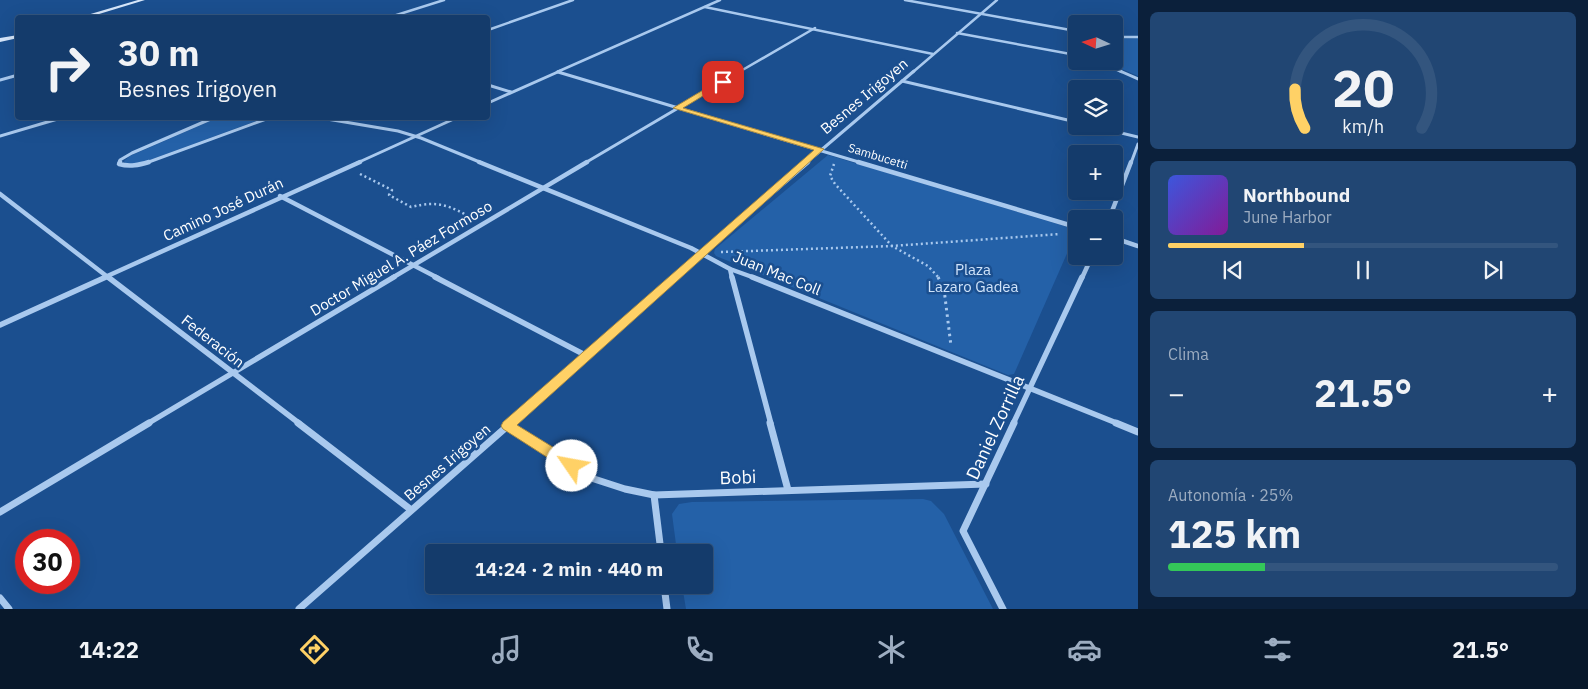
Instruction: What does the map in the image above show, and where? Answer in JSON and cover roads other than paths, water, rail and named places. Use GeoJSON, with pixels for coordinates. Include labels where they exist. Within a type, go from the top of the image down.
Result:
{"type":"FeatureCollection","features":[{"type":"Feature","properties":{"kind":"street"},"geometry":{"type":"LineString","coordinates":[[90,15],[143,0]]}},
{"type":"Feature","properties":{"kind":"street"},"geometry":{"type":"LineString","coordinates":[[396,15],[444,0]]}},
{"type":"Feature","properties":{"kind":"street"},"geometry":{"type":"LineString","coordinates":[[490,29],[573,0]]}},
{"type":"Feature","properties":{"kind":"street"},"geometry":{"type":"LineString","coordinates":[[490,102],[720,0]]}},
{"type":"Feature","properties":{"kind":"street"},"geometry":{"type":"LineString","coordinates":[[905,0],[1068,30]]}},
{"type":"Feature","properties":{"kind":"street","name":"Besnes Irigoyen"},"geometry":{"type":"LineString","coordinates":[[299,609],[820,149],[997,0]]}},
{"type":"Feature","properties":{"kind":"street"},"geometry":{"type":"LineString","coordinates":[[705,7],[815,28],[933,54]]}},
{"type":"Feature","properties":{"kind":"street","name":"Doctor Miguel A. Páez Formoso"},"geometry":{"type":"LineString","coordinates":[[0,512],[676,108],[815,28]]}},
{"type":"Feature","properties":{"kind":"street"},"geometry":{"type":"LineString","coordinates":[[957,33],[1068,54]]}},
{"type":"Feature","properties":{"kind":"street"},"geometry":{"type":"LineString","coordinates":[[1123,36],[1138,36]]}},
{"type":"Feature","properties":{"kind":"street"},"geometry":{"type":"LineString","coordinates":[[0,40],[15,37]]}},
{"type":"Feature","properties":{"kind":"street"},"geometry":{"type":"LineString","coordinates":[[1118,70],[1138,79]]}},
{"type":"Feature","properties":{"kind":"street","name":"Sambucetti"},"geometry":{"type":"LineString","coordinates":[[558,72],[1068,225]]}},
{"type":"Feature","properties":{"kind":"street"},"geometry":{"type":"LineString","coordinates":[[0,80],[15,76]]}},
{"type":"Feature","properties":{"kind":"street"},"geometry":{"type":"LineString","coordinates":[[902,81],[1068,120]]}},
{"type":"Feature","properties":{"kind":"street"},"geometry":{"type":"LineString","coordinates":[[490,86],[511,93]]}},
{"type":"Feature","properties":{"kind":"street"},"geometry":{"type":"LineString","coordinates":[[0,136],[54,120]]}},
{"type":"Feature","properties":{"kind":"street"},"geometry":{"type":"LineString","coordinates":[[208,120],[132,153],[120,160],[119,164],[127,166],[140,165],[264,120]]}},
{"type":"Feature","properties":{"kind":"street","name":"Juan Mac Coll"},"geometry":{"type":"LineString","coordinates":[[331,120],[416,136],[701,253],[730,269],[1138,432]]}},
{"type":"Feature","properties":{"kind":"street","name":"Camino José Durán"},"geometry":{"type":"LineString","coordinates":[[0,325],[280,196],[452,120]]}},
{"type":"Feature","properties":{"kind":"street"},"geometry":{"type":"LineString","coordinates":[[1123,133],[1138,137]]}},
{"type":"Feature","properties":{"kind":"street"},"geometry":{"type":"LineString","coordinates":[[1112,210],[1138,144]]}},
{"type":"Feature","properties":{"kind":"street","name":"Federación"},"geometry":{"type":"LineString","coordinates":[[0,194],[410,509]]}},
{"type":"Feature","properties":{"kind":"street"},"geometry":{"type":"LineString","coordinates":[[280,196],[587,356]]}},
{"type":"Feature","properties":{"kind":"street"},"geometry":{"type":"LineString","coordinates":[[1123,241],[1138,246]]}},
{"type":"Feature","properties":{"kind":"street","name":"Daniel Zorrilla"},"geometry":{"type":"LineString","coordinates":[[1003,609],[963,531],[1088,265]]}},
{"type":"Feature","properties":{"kind":"street"},"geometry":{"type":"LineString","coordinates":[[730,269],[788,490]]}},
{"type":"Feature","properties":{"kind":"street","name":"Bobi"},"geometry":{"type":"LineString","coordinates":[[508,426],[588,477],[625,489],[654,495],[986,484]]}},
{"type":"Feature","properties":{"kind":"street"},"geometry":{"type":"LineString","coordinates":[[654,495],[659,544]]}},
{"type":"Feature","properties":{"kind":"street"},"geometry":{"type":"LineString","coordinates":[[665,594],[667,609]]}},
{"type":"Feature","properties":{"kind":"street"},"geometry":{"type":"LineString","coordinates":[[0,598],[9,609]]}},
{"type":"Feature","properties":{"kind":"park label","name":"Plaza Lazaro Gadea"},"geometry":{"type":"Point","coordinates":[973,278]}}]}
